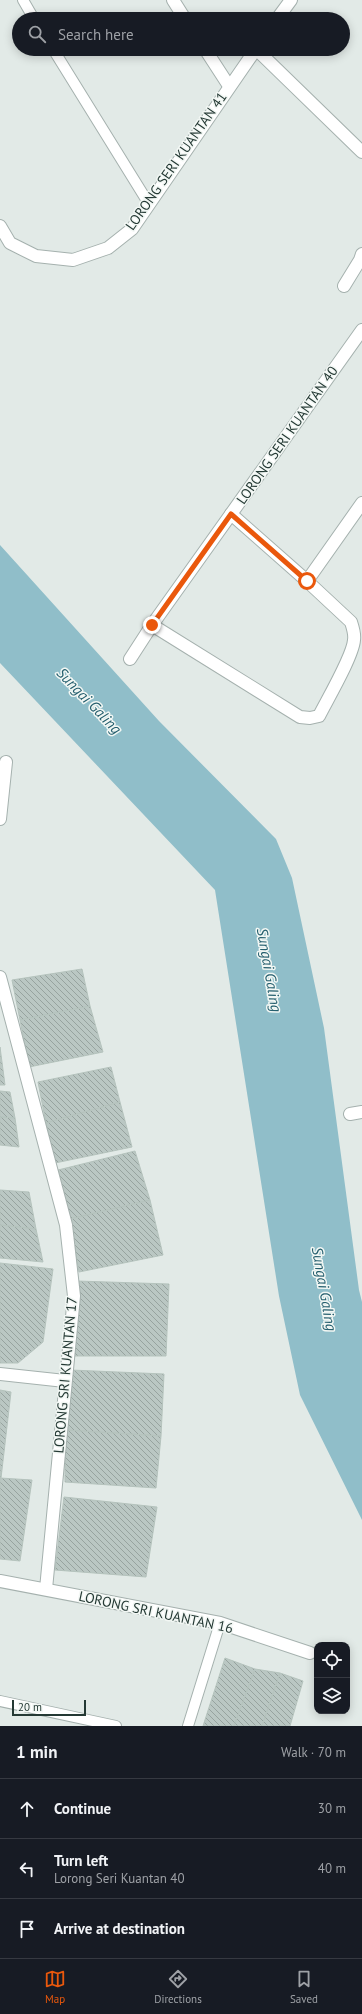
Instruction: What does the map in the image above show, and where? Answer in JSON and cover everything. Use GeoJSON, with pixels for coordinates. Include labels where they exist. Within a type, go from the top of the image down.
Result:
{"type":"FeatureCollection","features":[{"type":"Feature","properties":{"kind":"street"},"geometry":{"type":"LineString","coordinates":[[173,0],[181,12]]}},
{"type":"Feature","properties":{"kind":"street"},"geometry":{"type":"LineString","coordinates":[[282,12],[291,0]]}},
{"type":"Feature","properties":{"kind":"street"},"geometry":{"type":"LineString","coordinates":[[210,56],[229,86]]}},
{"type":"Feature","properties":{"kind":"street","name":"LORONG SERI KUANTAN 41"},"geometry":{"type":"LineString","coordinates":[[0,226],[10,243],[36,256],[73,260],[108,248],[132,229],[251,56]]}},
{"type":"Feature","properties":{"kind":"street"},"geometry":{"type":"LineString","coordinates":[[263,56],[362,152]]}},
{"type":"Feature","properties":{"kind":"street"},"geometry":{"type":"LineString","coordinates":[[344,286],[362,254]]}},
{"type":"Feature","properties":{"kind":"street","name":"LORONG SERI KUANTAN 40"},"geometry":{"type":"LineString","coordinates":[[130,659],[152,625],[362,330]]}},
{"type":"Feature","properties":{"kind":"street"},"geometry":{"type":"LineString","coordinates":[[307,581],[362,504]]}},
{"type":"Feature","properties":{"kind":"street"},"geometry":{"type":"LineString","coordinates":[[152,625],[300,716],[310,718],[319,716],[344,666],[354,642],[354,630],[351,622],[231,514]]}},
{"type":"Feature","properties":{"kind":"street"},"geometry":{"type":"LineString","coordinates":[[0,819],[6,762]]}},
{"type":"Feature","properties":{"kind":"street","name":"LORONG SRI KUANTAN 17"},"geometry":{"type":"LineString","coordinates":[[0,977],[66,1225],[74,1296],[46,1589]]}},
{"type":"Feature","properties":{"kind":"street"},"geometry":{"type":"LineString","coordinates":[[350,1114],[362,1112]]}},
{"type":"Feature","properties":{"kind":"street"},"geometry":{"type":"LineString","coordinates":[[0,1374],[65,1381]]}},
{"type":"Feature","properties":{"kind":"street","name":"LORONG SRI KUANTAN 16"},"geometry":{"type":"LineString","coordinates":[[0,1581],[220,1623],[310,1653]]}},
{"type":"Feature","properties":{"kind":"lane"},"geometry":{"type":"LineString","coordinates":[[23,0],[30,12]]}},
{"type":"Feature","properties":{"kind":"lane"},"geometry":{"type":"LineString","coordinates":[[57,56],[149,204]]}},
{"type":"Feature","properties":{"kind":"lane"},"geometry":{"type":"LineString","coordinates":[[188,1726],[220,1623]]}},
{"type":"Feature","properties":{"kind":"lane"},"geometry":{"type":"LineString","coordinates":[[0,1701],[116,1726]]}},
{"type":"Feature","properties":{"kind":"water","name":"Sungai Galing"},"geometry":{"type":"Polygon","coordinates":[[[0,545],[159,721],[276,839],[292,878],[324,1028],[359,1290],[362,1302],[362,1520],[300,1395],[279,1296],[215,890],[0,663],[0,545]]]}},
{"type":"Feature","properties":{"kind":"building"},"geometry":{"type":"Polygon","coordinates":[[[82,969],[90,1006],[20,1020],[12,980],[82,969]]]}},
{"type":"Feature","properties":{"kind":"building"},"geometry":{"type":"Polygon","coordinates":[[[90,1006],[103,1052],[29,1067],[20,1020],[90,1006]]]}},
{"type":"Feature","properties":{"kind":"building"},"geometry":{"type":"Polygon","coordinates":[[[0,1047],[5,1085],[0,1085],[0,1047]]]}},
{"type":"Feature","properties":{"kind":"building"},"geometry":{"type":"Polygon","coordinates":[[[111,1067],[120,1102],[46,1123],[38,1082],[111,1067]]]}},
{"type":"Feature","properties":{"kind":"building"},"geometry":{"type":"Polygon","coordinates":[[[0,1091],[10,1092],[15,1118],[0,1117],[0,1091]]]}},
{"type":"Feature","properties":{"kind":"building"},"geometry":{"type":"Polygon","coordinates":[[[120,1102],[132,1147],[55,1163],[46,1123],[120,1102]]]}},
{"type":"Feature","properties":{"kind":"building"},"geometry":{"type":"Polygon","coordinates":[[[0,1117],[15,1118],[19,1147],[0,1145],[0,1117]]]}},
{"type":"Feature","properties":{"kind":"building"},"geometry":{"type":"Polygon","coordinates":[[[135,1151],[150,1200],[70,1219],[58,1170],[135,1151]]]}},
{"type":"Feature","properties":{"kind":"building"},"geometry":{"type":"Polygon","coordinates":[[[0,1190],[29,1192],[36,1229],[0,1225],[0,1190]]]}},
{"type":"Feature","properties":{"kind":"building"},"geometry":{"type":"Polygon","coordinates":[[[150,1200],[163,1255],[79,1272],[70,1219],[150,1200]]]}},
{"type":"Feature","properties":{"kind":"building"},"geometry":{"type":"Polygon","coordinates":[[[0,1225],[36,1229],[43,1262],[0,1258],[0,1225]]]}},
{"type":"Feature","properties":{"kind":"building"},"geometry":{"type":"Polygon","coordinates":[[[0,1263],[53,1269],[43,1342],[18,1363],[0,1363],[0,1263]]]}},
{"type":"Feature","properties":{"kind":"building"},"geometry":{"type":"Polygon","coordinates":[[[77,1281],[169,1284],[166,1356],[72,1356],[77,1281]]]}},
{"type":"Feature","properties":{"kind":"building"},"geometry":{"type":"Polygon","coordinates":[[[71,1370],[164,1374],[161,1436],[65,1430],[71,1370]]]}},
{"type":"Feature","properties":{"kind":"building"},"geometry":{"type":"Polygon","coordinates":[[[0,1390],[11,1392],[1,1478],[0,1478],[0,1390]]]}},
{"type":"Feature","properties":{"kind":"building"},"geometry":{"type":"Polygon","coordinates":[[[65,1430],[161,1436],[156,1488],[65,1482],[65,1430]]]}},
{"type":"Feature","properties":{"kind":"building"},"geometry":{"type":"Polygon","coordinates":[[[0,1478],[32,1480],[20,1561],[0,1559],[0,1478]]]}},
{"type":"Feature","properties":{"kind":"building"},"geometry":{"type":"Polygon","coordinates":[[[64,1497],[157,1507],[146,1577],[55,1570],[64,1497]]]}},
{"type":"Feature","properties":{"kind":"building"},"geometry":{"type":"Polygon","coordinates":[[[225,1658],[255,1669],[234,1726],[203,1726],[225,1658]]]}},
{"type":"Feature","properties":{"kind":"building"},"geometry":{"type":"Polygon","coordinates":[[[255,1669],[280,1673],[262,1726],[234,1726],[255,1669]]]}},
{"type":"Feature","properties":{"kind":"building"},"geometry":{"type":"Polygon","coordinates":[[[280,1673],[303,1681],[290,1726],[262,1726],[280,1673]]]}},
{"type":"Feature","properties":{"kind":"route"},"geometry":{"type":"LineString","coordinates":[[152,625],[231,514],[307,581]]}}]}
